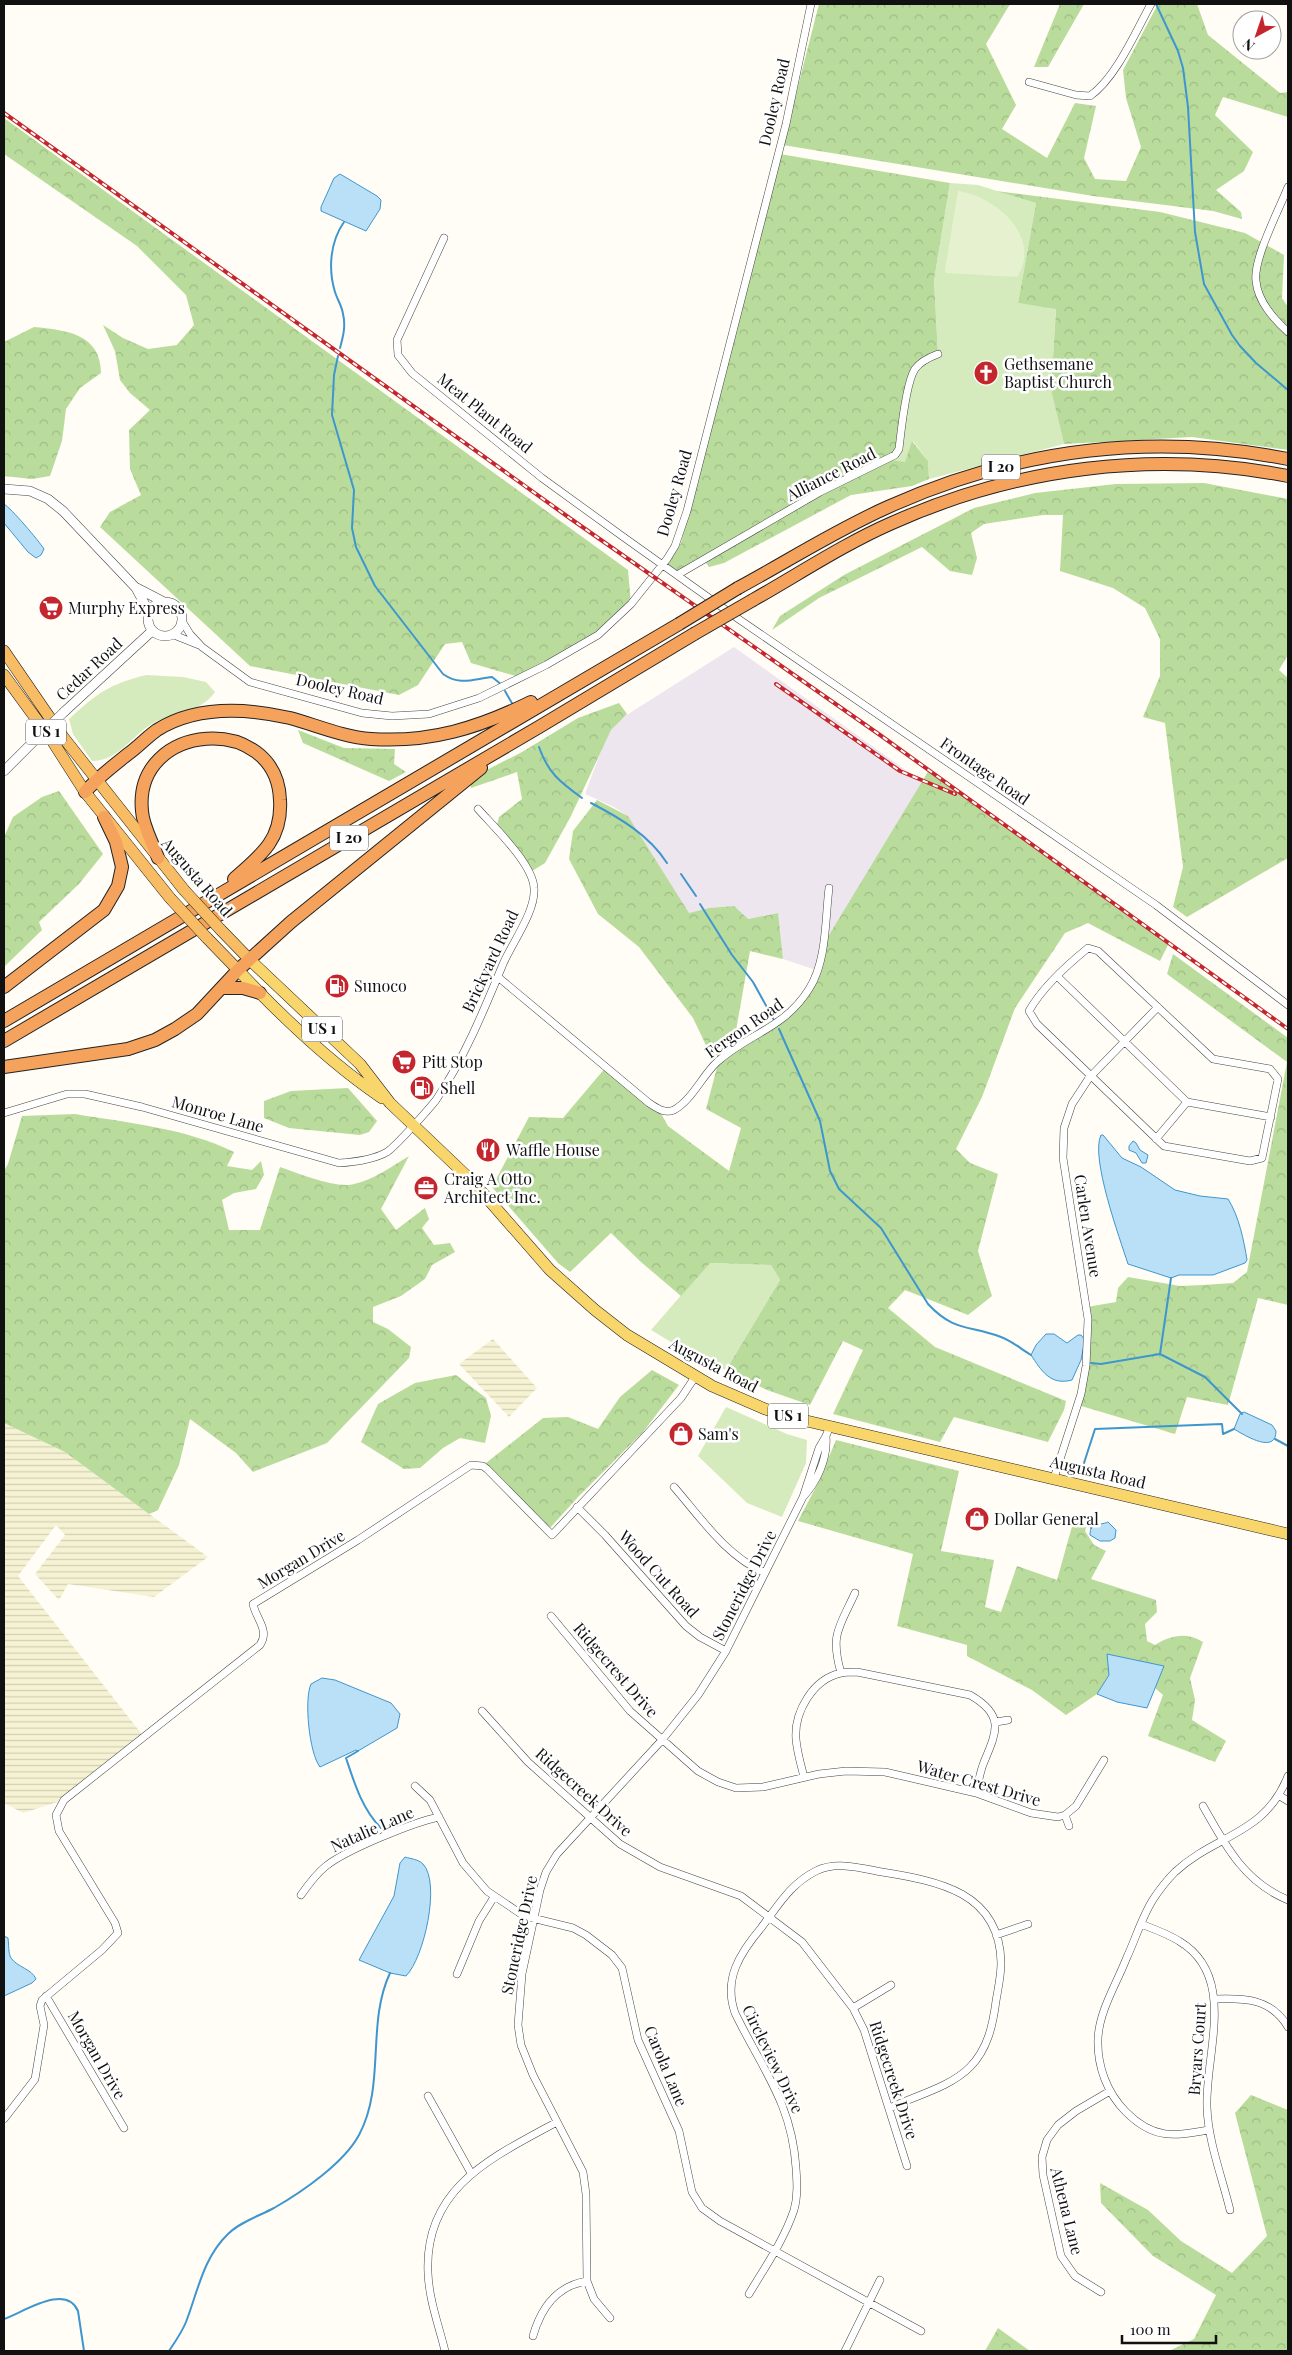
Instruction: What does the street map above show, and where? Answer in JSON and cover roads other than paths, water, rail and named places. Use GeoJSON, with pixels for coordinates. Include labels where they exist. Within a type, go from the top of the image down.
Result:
{"type":"FeatureCollection","features":[{"type":"Feature","properties":{"kind":"highway","name":"I 20"},"geometry":{"type":"LineString","coordinates":[[4,1021],[738,588],[887,507],[962,478],[1020,462],[1135,446],[1228,449],[1288,458]]}},
{"type":"Feature","properties":{"kind":"highway","name":"I 20"},"geometry":{"type":"LineString","coordinates":[[4,1041],[694,634],[864,536],[891,523],[954,498],[1014,481],[1077,469],[1158,463],[1234,467],[1288,476]]}},
{"type":"Feature","properties":{"kind":"highway","name":"Augusta Road"},"geometry":{"type":"LineString","coordinates":[[4,651],[95,780],[184,890],[250,960]]}},
{"type":"Feature","properties":{"kind":"highway"},"geometry":{"type":"LineString","coordinates":[[85,792],[95,780],[158,730],[192,716],[227,710],[247,710],[364,738],[416,740],[446,735],[481,724],[525,705],[611,662]]}},
{"type":"Feature","properties":{"kind":"highway","name":"Augusta Road"},"geometry":{"type":"LineString","coordinates":[[4,675],[104,817],[170,898],[238,970]]}},
{"type":"Feature","properties":{"kind":"highway"},"geometry":{"type":"LineString","coordinates":[[158,858],[142,812],[144,787],[158,761],[176,746],[202,738],[223,738],[250,749],[267,763],[275,778],[280,791],[279,822],[274,834],[262,851],[214,896]]}},
{"type":"Feature","properties":{"kind":"highway"},"geometry":{"type":"LineString","coordinates":[[4,1067],[110,1052],[155,1040],[197,1014],[238,970],[291,922],[518,739]]}},
{"type":"Feature","properties":{"kind":"highway"},"geometry":{"type":"LineString","coordinates":[[4,987],[104,910],[118,886],[122,867],[116,842],[104,817]]}},
{"type":"Feature","properties":{"kind":"highway"},"geometry":{"type":"LineString","coordinates":[[222,988],[243,988],[260,994]]}},
{"type":"Feature","properties":{"kind":"main road","name":"Augusta Road"},"geometry":{"type":"LineString","coordinates":[[250,960],[360,1064],[390,1103]]}},
{"type":"Feature","properties":{"kind":"main road","name":"Augusta Road"},"geometry":{"type":"LineString","coordinates":[[238,970],[260,994],[356,1080],[390,1103],[413,1124],[473,1182],[550,1270],[566,1285],[627,1335],[695,1377],[764,1410],[828,1431],[1054,1478],[1288,1534]]}},
{"type":"Feature","properties":{"kind":"street","name":"Dooley Road"},"geometry":{"type":"LineString","coordinates":[[182,621],[190,634],[202,646],[250,682],[304,698],[377,715],[429,714],[479,698],[592,639],[631,604],[675,546],[687,511],[786,124],[812,4]]}},
{"type":"Feature","properties":{"kind":"street"},"geometry":{"type":"LineString","coordinates":[[1029,82],[1076,95],[1090,96],[1100,88],[1110,74],[1151,4]]}},
{"type":"Feature","properties":{"kind":"street"},"geometry":{"type":"LineString","coordinates":[[1288,187],[1264,247],[1256,279],[1266,308],[1288,332]]}},
{"type":"Feature","properties":{"kind":"street","name":"Meat Plant Road"},"geometry":{"type":"LineString","coordinates":[[444,238],[399,333],[397,348],[402,362],[542,478],[663,564]]}},
{"type":"Feature","properties":{"kind":"street","name":"Alliance Road"},"geometry":{"type":"LineString","coordinates":[[677,575],[820,492],[895,455],[899,448],[909,385],[914,370],[918,364],[938,354]]}},
{"type":"Feature","properties":{"kind":"street"},"geometry":{"type":"LineString","coordinates":[[4,489],[30,491],[48,499],[68,517],[136,588],[149,612]]}},
{"type":"Feature","properties":{"kind":"street","name":"Frontage Road"},"geometry":{"type":"LineString","coordinates":[[663,564],[1156,905],[1288,1005]]}},
{"type":"Feature","properties":{"kind":"street"},"geometry":{"type":"LineString","coordinates":[[136,588],[176,606],[182,621],[181,626],[174,634],[162,637],[152,631],[147,620],[149,612],[155,604],[164,602]]}},
{"type":"Feature","properties":{"kind":"street","name":"Cedar Road"},"geometry":{"type":"LineString","coordinates":[[4,771],[64,712],[152,631]]}},
{"type":"Feature","properties":{"kind":"street","name":"Dooley Road"},"geometry":{"type":"LineString","coordinates":[[174,634],[202,646]]}},
{"type":"Feature","properties":{"kind":"street","name":"Brickyard Road"},"geometry":{"type":"LineString","coordinates":[[413,1124],[435,1102],[474,1030],[525,921],[532,901],[534,888],[529,873],[519,857],[478,809]]}},
{"type":"Feature","properties":{"kind":"street","name":"Fergon Road"},"geometry":{"type":"LineString","coordinates":[[498,977],[649,1103],[659,1110],[670,1111],[689,1096],[702,1077],[719,1060],[737,1046],[787,1016],[809,989],[814,979],[823,945],[829,888]]}},
{"type":"Feature","properties":{"kind":"street"},"geometry":{"type":"LineString","coordinates":[[1088,948],[1098,951],[1158,1007],[1213,1058],[1270,1069],[1278,1079],[1262,1158],[1250,1161],[1164,1146],[1037,1024],[1029,1011],[1034,1002],[1088,948]]}},
{"type":"Feature","properties":{"kind":"street"},"geometry":{"type":"LineString","coordinates":[[1058,977],[1187,1102],[1271,1117]]}},
{"type":"Feature","properties":{"kind":"street","name":"Carlen Avenue"},"geometry":{"type":"LineString","coordinates":[[1054,1478],[1081,1394],[1086,1366],[1088,1319],[1063,1158],[1064,1128],[1072,1104],[1091,1075],[1158,1007]]}},
{"type":"Feature","properties":{"kind":"street","name":"Monroe Lane"},"geometry":{"type":"LineString","coordinates":[[4,1113],[67,1094],[85,1094],[151,1110],[339,1163],[370,1158],[387,1152],[413,1124]]}},
{"type":"Feature","properties":{"kind":"street"},"geometry":{"type":"LineString","coordinates":[[1156,1139],[1187,1102]]}},
{"type":"Feature","properties":{"kind":"street","name":"Morgan Drive"},"geometry":{"type":"LineString","coordinates":[[4,2119],[35,2079],[44,2025],[40,2006],[46,1996],[102,1950],[118,1933],[115,1922],[61,1837],[56,1820],[58,1809],[68,1796],[260,1645],[265,1637],[264,1630],[256,1615],[253,1604],[358,1540],[471,1465],[483,1466],[487,1469],[552,1535],[681,1398],[695,1377]]}},
{"type":"Feature","properties":{"kind":"street","name":"Stoneridge Drive"},"geometry":{"type":"LineString","coordinates":[[610,2318],[594,2299],[587,2282],[584,2180],[578,2159],[557,2122],[524,2055],[518,2024],[519,1992],[533,1919],[542,1884],[549,1866],[557,1854],[662,1740],[698,1695],[726,1651],[803,1498],[818,1448],[828,1431]]}},
{"type":"Feature","properties":{"kind":"street"},"geometry":{"type":"LineString","coordinates":[[674,1487],[732,1553],[749,1566],[765,1573]]}},
{"type":"Feature","properties":{"kind":"street","name":"Wood Cut Road"},"geometry":{"type":"LineString","coordinates":[[577,1507],[605,1535],[686,1626],[700,1638],[726,1651]]}},
{"type":"Feature","properties":{"kind":"street"},"geometry":{"type":"LineString","coordinates":[[841,1673],[835,1652],[835,1640],[855,1593]]}},
{"type":"Feature","properties":{"kind":"street","name":"Ridgecrest Drive"},"geometry":{"type":"LineString","coordinates":[[551,1616],[630,1711],[662,1740]]}},
{"type":"Feature","properties":{"kind":"street"},"geometry":{"type":"LineString","coordinates":[[804,1777],[796,1738],[799,1714],[808,1697],[816,1688],[841,1673],[857,1672],[880,1675],[970,1696],[985,1706],[996,1722],[996,1732],[993,1744],[982,1767],[976,1793]]}},
{"type":"Feature","properties":{"kind":"street","name":"Ridgecreek Drive"},"geometry":{"type":"LineString","coordinates":[[482,1712],[528,1762],[620,1844],[644,1860],[730,1892],[750,1902],[802,1942],[854,2008],[869,2043],[908,2166]]}},
{"type":"Feature","properties":{"kind":"street"},"geometry":{"type":"LineString","coordinates":[[996,1722],[1008,1720]]}},
{"type":"Feature","properties":{"kind":"street","name":"Water Crest Drive"},"geometry":{"type":"LineString","coordinates":[[662,1740],[698,1772],[730,1786],[742,1788],[763,1787],[804,1777],[846,1771],[885,1772],[976,1793],[1039,1815],[1052,1818],[1065,1815]]}},
{"type":"Feature","properties":{"kind":"street"},"geometry":{"type":"LineString","coordinates":[[1069,1826],[1065,1815],[1082,1798],[1104,1760]]}},
{"type":"Feature","properties":{"kind":"street"},"geometry":{"type":"LineString","coordinates":[[1210,2130],[1175,2135],[1150,2130],[1134,2120],[1110,2091],[1099,2054],[1101,2022],[1141,1924],[1153,1900],[1172,1876],[1185,1864],[1260,1818],[1280,1796],[1288,1776]]}},
{"type":"Feature","properties":{"kind":"street","name":"Carola Lane"},"geometry":{"type":"LineString","coordinates":[[415,1786],[430,1800],[463,1863],[479,1884],[515,1911],[533,1919],[573,1928],[612,1955],[622,1968],[638,2040],[679,2131],[688,2178],[695,2198],[702,2208],[720,2221],[921,2331]]}},
{"type":"Feature","properties":{"kind":"street"},"geometry":{"type":"LineString","coordinates":[[1280,1796],[1288,1801]]}},
{"type":"Feature","properties":{"kind":"street"},"geometry":{"type":"LineString","coordinates":[[1203,1806],[1233,1858],[1249,1876],[1268,1891],[1288,1900]]}},
{"type":"Feature","properties":{"kind":"street","name":"Natalie Lane"},"geometry":{"type":"LineString","coordinates":[[300,1895],[320,1871],[335,1860],[384,1838],[439,1817]]}},
{"type":"Feature","properties":{"kind":"street","name":"Circleview Drive"},"geometry":{"type":"LineString","coordinates":[[749,2294],[790,2219],[797,2195],[792,2133],[782,2102],[735,2013],[730,1995],[732,1976],[741,1952],[788,1892],[800,1880],[826,1867],[855,1867],[917,1878],[950,1887],[978,1906],[992,1925],[996,1935],[1001,1971],[990,2033],[986,2044],[973,2063],[956,2078],[890,2108]]}},
{"type":"Feature","properties":{"kind":"street"},"geometry":{"type":"LineString","coordinates":[[457,1974],[479,1921],[494,1897]]}},
{"type":"Feature","properties":{"kind":"street"},"geometry":{"type":"LineString","coordinates":[[996,1935],[1028,1924]]}},
{"type":"Feature","properties":{"kind":"street","name":"Bryars Court"},"geometry":{"type":"LineString","coordinates":[[1141,1924],[1175,1938],[1194,1953],[1208,1972],[1214,1999],[1207,2094],[1210,2130],[1230,2210]]}},
{"type":"Feature","properties":{"kind":"street"},"geometry":{"type":"LineString","coordinates":[[854,2008],[891,1985]]}},
{"type":"Feature","properties":{"kind":"street","name":"Morgan Drive"},"geometry":{"type":"LineString","coordinates":[[46,1996],[124,2128]]}},
{"type":"Feature","properties":{"kind":"street"},"geometry":{"type":"LineString","coordinates":[[1214,1999],[1245,1998],[1263,2003],[1278,2013],[1288,2027]]}},
{"type":"Feature","properties":{"kind":"street","name":"Athena Lane"},"geometry":{"type":"LineString","coordinates":[[1101,2292],[1075,2276],[1061,2256],[1043,2175],[1042,2157],[1047,2140],[1058,2125],[1076,2111],[1110,2091]]}},
{"type":"Feature","properties":{"kind":"street"},"geometry":{"type":"LineString","coordinates":[[428,2096],[471,2173]]}},
{"type":"Feature","properties":{"kind":"street"},"geometry":{"type":"LineString","coordinates":[[445,2351],[429,2286],[429,2249],[434,2230],[444,2206],[471,2173],[498,2154],[557,2122]]}},
{"type":"Feature","properties":{"kind":"street"},"geometry":{"type":"LineString","coordinates":[[845,2351],[880,2280]]}},
{"type":"Feature","properties":{"kind":"street"},"geometry":{"type":"LineString","coordinates":[[533,2336],[540,2317],[549,2301],[569,2286],[587,2282]]}},
{"type":"Feature","properties":{"kind":"water"},"geometry":{"type":"Polygon","coordinates":[[[340,174],[381,200],[380,209],[366,231],[321,211],[334,178],[340,174]]]}},
{"type":"Feature","properties":{"kind":"water"},"geometry":{"type":"Polygon","coordinates":[[[4,504],[44,549],[41,555],[36,558],[28,552],[4,523],[4,504]]]}},
{"type":"Feature","properties":{"kind":"water"},"geometry":{"type":"Polygon","coordinates":[[[1101,1135],[1122,1158],[1141,1167],[1175,1190],[1200,1196],[1228,1199],[1240,1229],[1247,1260],[1245,1263],[1213,1275],[1179,1275],[1171,1278],[1128,1264],[1107,1198],[1099,1161],[1101,1135]]]}},
{"type":"Feature","properties":{"kind":"water"},"geometry":{"type":"Polygon","coordinates":[[[1133,1141],[1140,1150],[1148,1155],[1146,1163],[1142,1163],[1136,1153],[1129,1150],[1129,1146],[1133,1141]]]}},
{"type":"Feature","properties":{"kind":"water"},"geometry":{"type":"Polygon","coordinates":[[[1046,1334],[1054,1334],[1067,1343],[1078,1335],[1081,1335],[1085,1340],[1081,1360],[1072,1380],[1058,1381],[1052,1379],[1043,1371],[1031,1355],[1036,1345],[1046,1334]]]}},
{"type":"Feature","properties":{"kind":"water"},"geometry":{"type":"Polygon","coordinates":[[[1244,1412],[1272,1425],[1276,1431],[1275,1438],[1271,1442],[1259,1441],[1234,1429],[1240,1414],[1244,1412]]]}},
{"type":"Feature","properties":{"kind":"water"},"geometry":{"type":"Polygon","coordinates":[[[1108,1522],[1116,1530],[1115,1538],[1110,1541],[1100,1541],[1090,1535],[1093,1526],[1108,1522]]]}},
{"type":"Feature","properties":{"kind":"water"},"geometry":{"type":"Polygon","coordinates":[[[1107,1654],[1164,1666],[1147,1708],[1117,1702],[1097,1694],[1109,1675],[1107,1654]]]}},
{"type":"Feature","properties":{"kind":"water"},"geometry":{"type":"Polygon","coordinates":[[[322,1678],[335,1680],[391,1703],[400,1714],[397,1728],[358,1751],[356,1750],[320,1767],[310,1739],[308,1701],[311,1684],[322,1678]]]}},
{"type":"Feature","properties":{"kind":"water"},"geometry":{"type":"Polygon","coordinates":[[[405,1857],[417,1860],[423,1864],[428,1874],[430,1887],[428,1920],[424,1938],[413,1967],[406,1976],[390,1973],[359,1960],[394,1896],[400,1863],[405,1857]]]}},
{"type":"Feature","properties":{"kind":"water"},"geometry":{"type":"Polygon","coordinates":[[[4,1936],[8,1938],[11,1958],[36,1979],[32,1983],[4,1996],[4,1936]]]}},
{"type":"Feature","properties":{"kind":"waterway"},"geometry":{"type":"LineString","coordinates":[[1156,4],[1178,51],[1183,68],[1188,107],[1195,232],[1204,284],[1240,346],[1256,363],[1288,390]]}},
{"type":"Feature","properties":{"kind":"waterway"},"geometry":{"type":"LineString","coordinates":[[340,348],[344,331],[344,318],[333,283],[331,265],[333,247],[344,222]]}},
{"type":"Feature","properties":{"kind":"waterway"},"geometry":{"type":"LineString","coordinates":[[338,356],[334,375],[332,415],[354,490],[352,528],[356,547],[375,586],[443,674],[449,678],[461,681],[492,677],[502,685]]}},
{"type":"Feature","properties":{"kind":"waterway"},"geometry":{"type":"LineString","coordinates":[[505,691],[513,705]]}},
{"type":"Feature","properties":{"kind":"waterway"},"geometry":{"type":"LineString","coordinates":[[539,747],[546,764],[556,776],[582,798]]}},
{"type":"Feature","properties":{"kind":"waterway"},"geometry":{"type":"LineString","coordinates":[[591,803],[633,828],[652,844],[667,863]]}},
{"type":"Feature","properties":{"kind":"waterway"},"geometry":{"type":"LineString","coordinates":[[681,874],[696,896]]}},
{"type":"Feature","properties":{"kind":"waterway"},"geometry":{"type":"LineString","coordinates":[[700,904],[732,955],[753,982],[774,1020]]}},
{"type":"Feature","properties":{"kind":"waterway"},"geometry":{"type":"LineString","coordinates":[[779,1029],[820,1121],[830,1171],[839,1189],[881,1228],[928,1304],[937,1313],[954,1324],[990,1333],[1005,1339],[1031,1355]]}},
{"type":"Feature","properties":{"kind":"waterway"},"geometry":{"type":"LineString","coordinates":[[1160,1354],[1171,1278]]}},
{"type":"Feature","properties":{"kind":"waterway"},"geometry":{"type":"LineString","coordinates":[[1091,1363],[1101,1364],[1160,1354],[1205,1377],[1242,1414]]}},
{"type":"Feature","properties":{"kind":"waterway"},"geometry":{"type":"LineString","coordinates":[[1084,1463],[1095,1429],[1222,1424],[1223,1434],[1234,1429]]}},
{"type":"Feature","properties":{"kind":"waterway"},"geometry":{"type":"LineString","coordinates":[[1275,1439],[1288,1446]]}},
{"type":"Feature","properties":{"kind":"waterway"},"geometry":{"type":"LineString","coordinates":[[1091,1518],[1091,1528]]}},
{"type":"Feature","properties":{"kind":"waterway"},"geometry":{"type":"LineString","coordinates":[[358,1751],[346,1758],[364,1804],[374,1821],[381,1828]]}},
{"type":"Feature","properties":{"kind":"waterway"},"geometry":{"type":"LineString","coordinates":[[169,2351],[184,2326],[202,2275],[220,2243],[238,2226],[274,2208],[321,2176],[343,2156],[359,2135],[367,2116],[372,2096],[379,2013],[390,1973]]}},
{"type":"Feature","properties":{"kind":"waterway"},"geometry":{"type":"LineString","coordinates":[[4,2319],[44,2302],[64,2299],[72,2303],[78,2311],[84,2351]]}},
{"type":"Feature","properties":{"kind":"railway"},"geometry":{"type":"LineString","coordinates":[[4,113],[571,519],[880,735],[1288,1029]]}},
{"type":"Feature","properties":{"kind":"railway"},"geometry":{"type":"LineString","coordinates":[[776,684],[900,771],[955,794]]}},
{"type":"Feature","properties":{"kind":"place","name":"Gethsemane Baptist Church"},"geometry":{"type":"Point","coordinates":[986,373]}},
{"type":"Feature","properties":{"kind":"place","name":"Murphy Express"},"geometry":{"type":"Point","coordinates":[51,608]}},
{"type":"Feature","properties":{"kind":"place","name":"Sunoco"},"geometry":{"type":"Point","coordinates":[337,986]}},
{"type":"Feature","properties":{"kind":"place","name":"Pitt Stop"},"geometry":{"type":"Point","coordinates":[404,1062]}},
{"type":"Feature","properties":{"kind":"place","name":"Shell"},"geometry":{"type":"Point","coordinates":[422,1088]}},
{"type":"Feature","properties":{"kind":"place","name":"Waffle House"},"geometry":{"type":"Point","coordinates":[488,1150]}},
{"type":"Feature","properties":{"kind":"place","name":"Craig A Otto Architect Inc."},"geometry":{"type":"Point","coordinates":[426,1188]}},
{"type":"Feature","properties":{"kind":"place","name":"Sam's"},"geometry":{"type":"Point","coordinates":[681,1434]}},
{"type":"Feature","properties":{"kind":"place","name":"Dollar General"},"geometry":{"type":"Point","coordinates":[977,1519]}}]}
